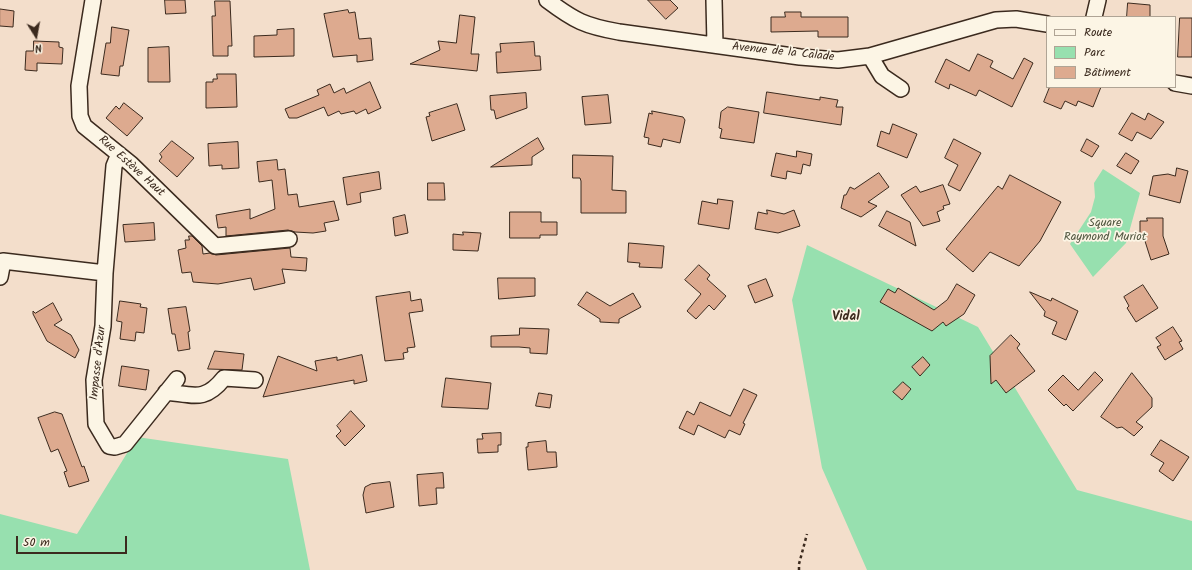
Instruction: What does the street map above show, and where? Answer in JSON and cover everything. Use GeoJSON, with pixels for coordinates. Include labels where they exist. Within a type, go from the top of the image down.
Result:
{"type":"FeatureCollection","features":[{"type":"Feature","properties":{"kind":"street","name":"Rue Estève Haut"},"geometry":{"type":"LineString","coordinates":[[93,0],[79,86],[80,116],[84,126],[119,154],[215,246],[289,239]]}},
{"type":"Feature","properties":{"kind":"street","name":"Avenue de la Calade"},"geometry":{"type":"LineString","coordinates":[[547,0],[567,16],[595,28],[800,57],[838,60],[870,56],[996,20],[1016,19],[1046,24]]}},
{"type":"Feature","properties":{"kind":"street"},"geometry":{"type":"LineString","coordinates":[[714,0],[716,45]]}},
{"type":"Feature","properties":{"kind":"street"},"geometry":{"type":"LineString","coordinates":[[1094,16],[1098,0]]}},
{"type":"Feature","properties":{"kind":"street"},"geometry":{"type":"LineString","coordinates":[[870,56],[882,76],[901,89]]}},
{"type":"Feature","properties":{"kind":"street"},"geometry":{"type":"LineString","coordinates":[[1176,83],[1192,86]]}},
{"type":"Feature","properties":{"kind":"street","name":"Impasse d'Azur"},"geometry":{"type":"LineString","coordinates":[[119,154],[114,166],[105,273],[103,326],[94,380],[96,424],[109,446],[115,447],[125,444],[177,379]]}},
{"type":"Feature","properties":{"kind":"street"},"geometry":{"type":"LineString","coordinates":[[0,277],[3,261],[105,273]]}},
{"type":"Feature","properties":{"kind":"street"},"geometry":{"type":"LineString","coordinates":[[166,392],[201,396],[214,390],[224,378],[255,380]]}},
{"type":"Feature","properties":{"kind":"path"},"geometry":{"type":"LineString","coordinates":[[799,570],[799,564],[807,534]]}},
{"type":"Feature","properties":{"kind":"green space","name":"Square Raymond Muriot"},"geometry":{"type":"Polygon","coordinates":[[[1103,169],[1140,193],[1126,243],[1093,277],[1070,244],[1091,212],[1095,197],[1094,183],[1103,169]]]}},
{"type":"Feature","properties":{"kind":"green space"},"geometry":{"type":"Polygon","coordinates":[[[807,245],[978,327],[1077,490],[1192,521],[1192,570],[867,570],[822,468],[792,300],[807,245]]]}},
{"type":"Feature","properties":{"kind":"green space"},"geometry":{"type":"Polygon","coordinates":[[[137,437],[288,459],[310,570],[0,570],[0,514],[77,534],[137,437]]]}},
{"type":"Feature","properties":{"kind":"building"},"geometry":{"type":"Polygon","coordinates":[[[165,0],[185,0],[186,13],[166,14],[165,0]]]}},
{"type":"Feature","properties":{"kind":"building"},"geometry":{"type":"Polygon","coordinates":[[[648,0],[670,0],[678,8],[666,19],[648,0]]]}},
{"type":"Feature","properties":{"kind":"building"},"geometry":{"type":"Polygon","coordinates":[[[215,1],[230,1],[232,46],[228,46],[228,56],[213,56],[212,16],[215,16],[215,1]]]}},
{"type":"Feature","properties":{"kind":"building"},"geometry":{"type":"Polygon","coordinates":[[[1128,3],[1150,5],[1150,16],[1127,16],[1128,3]]]}},
{"type":"Feature","properties":{"kind":"building"},"geometry":{"type":"Polygon","coordinates":[[[0,9],[14,11],[13,27],[0,26],[0,9]]]}},
{"type":"Feature","properties":{"kind":"building"},"geometry":{"type":"Polygon","coordinates":[[[348,10],[349,13],[355,12],[359,39],[371,38],[373,60],[357,62],[357,55],[333,57],[324,14],[348,10]]]}},
{"type":"Feature","properties":{"kind":"building"},"geometry":{"type":"Polygon","coordinates":[[[785,12],[801,12],[801,17],[848,17],[848,37],[818,37],[818,31],[771,32],[771,17],[785,17],[785,12]]]}},
{"type":"Feature","properties":{"kind":"building"},"geometry":{"type":"Polygon","coordinates":[[[460,15],[475,17],[471,54],[479,54],[477,71],[410,64],[440,50],[438,41],[456,43],[460,15]]]}},
{"type":"Feature","properties":{"kind":"building"},"geometry":{"type":"Polygon","coordinates":[[[1180,18],[1192,18],[1192,57],[1178,57],[1180,18]]]}},
{"type":"Feature","properties":{"kind":"building"},"geometry":{"type":"Polygon","coordinates":[[[112,27],[129,30],[123,66],[120,66],[119,76],[101,74],[106,43],[110,43],[112,27]]]}},
{"type":"Feature","properties":{"kind":"building"},"geometry":{"type":"Polygon","coordinates":[[[294,29],[294,56],[254,57],[254,36],[277,35],[277,30],[294,29]]]}},
{"type":"Feature","properties":{"kind":"building"},"geometry":{"type":"Polygon","coordinates":[[[34,41],[59,42],[59,47],[63,48],[62,64],[37,63],[37,71],[25,70],[26,51],[33,51],[34,41]]]}},
{"type":"Feature","properties":{"kind":"building"},"geometry":{"type":"Polygon","coordinates":[[[534,42],[535,56],[540,56],[541,70],[497,73],[496,52],[501,52],[500,44],[534,42]]]}},
{"type":"Feature","properties":{"kind":"building"},"geometry":{"type":"Polygon","coordinates":[[[169,47],[170,82],[148,82],[148,48],[169,47]]]}},
{"type":"Feature","properties":{"kind":"building"},"geometry":{"type":"Polygon","coordinates":[[[978,54],[993,61],[990,67],[1013,79],[1024,58],[1033,63],[1012,107],[979,90],[976,96],[950,84],[949,89],[935,82],[946,59],[969,71],[978,54]]]}},
{"type":"Feature","properties":{"kind":"building"},"geometry":{"type":"Polygon","coordinates":[[[217,74],[236,74],[237,107],[206,108],[206,82],[213,82],[213,79],[217,79],[217,74]]]}},
{"type":"Feature","properties":{"kind":"building"},"geometry":{"type":"Polygon","coordinates":[[[370,82],[381,108],[368,114],[366,109],[356,114],[354,111],[341,114],[339,111],[328,116],[324,107],[297,118],[289,118],[285,109],[319,95],[317,90],[330,84],[334,93],[344,88],[346,93],[370,82]]]}},
{"type":"Feature","properties":{"kind":"building"},"geometry":{"type":"Polygon","coordinates":[[[1050,88],[1101,88],[1093,107],[1078,101],[1076,106],[1065,101],[1061,109],[1044,102],[1050,88]]]}},
{"type":"Feature","properties":{"kind":"building"},"geometry":{"type":"Polygon","coordinates":[[[767,92],[820,100],[820,97],[838,100],[836,107],[843,107],[841,125],[764,113],[767,92]]]}},
{"type":"Feature","properties":{"kind":"building"},"geometry":{"type":"Polygon","coordinates":[[[526,93],[527,108],[496,119],[494,110],[491,110],[490,96],[526,93]]]}},
{"type":"Feature","properties":{"kind":"building"},"geometry":{"type":"Polygon","coordinates":[[[608,95],[611,123],[585,125],[582,97],[608,95]]]}},
{"type":"Feature","properties":{"kind":"building"},"geometry":{"type":"Polygon","coordinates":[[[124,103],[143,118],[127,136],[106,118],[116,106],[119,109],[124,103]]]}},
{"type":"Feature","properties":{"kind":"building"},"geometry":{"type":"Polygon","coordinates":[[[457,104],[465,130],[432,141],[426,117],[430,116],[429,113],[457,104]]]}},
{"type":"Feature","properties":{"kind":"building"},"geometry":{"type":"Polygon","coordinates":[[[728,107],[759,112],[754,143],[720,138],[722,129],[719,128],[721,112],[728,107]]]}},
{"type":"Feature","properties":{"kind":"building"},"geometry":{"type":"Polygon","coordinates":[[[652,111],[683,117],[685,120],[680,143],[663,139],[661,147],[648,144],[649,138],[644,137],[649,113],[652,114],[652,111]]]}},
{"type":"Feature","properties":{"kind":"building"},"geometry":{"type":"Polygon","coordinates":[[[1132,113],[1145,120],[1148,113],[1164,122],[1151,139],[1137,132],[1132,141],[1119,134],[1132,113]]]}},
{"type":"Feature","properties":{"kind":"building"},"geometry":{"type":"Polygon","coordinates":[[[893,124],[917,134],[907,158],[877,146],[881,131],[889,134],[893,124]]]}},
{"type":"Feature","properties":{"kind":"building"},"geometry":{"type":"Polygon","coordinates":[[[538,138],[544,149],[532,157],[532,165],[491,167],[538,138]]]}},
{"type":"Feature","properties":{"kind":"building"},"geometry":{"type":"Polygon","coordinates":[[[954,139],[981,153],[960,191],[948,185],[958,165],[945,158],[954,139]]]}},
{"type":"Feature","properties":{"kind":"building"},"geometry":{"type":"Polygon","coordinates":[[[1087,139],[1099,146],[1092,157],[1081,151],[1087,139]]]}},
{"type":"Feature","properties":{"kind":"building"},"geometry":{"type":"Polygon","coordinates":[[[172,141],[194,158],[177,177],[159,161],[162,157],[160,154],[172,141]]]}},
{"type":"Feature","properties":{"kind":"building"},"geometry":{"type":"Polygon","coordinates":[[[238,142],[239,168],[222,169],[222,165],[209,166],[208,144],[238,142]]]}},
{"type":"Feature","properties":{"kind":"building"},"geometry":{"type":"Polygon","coordinates":[[[797,151],[812,154],[810,166],[803,164],[801,174],[787,171],[786,179],[771,176],[776,153],[796,157],[797,151]]]}},
{"type":"Feature","properties":{"kind":"building"},"geometry":{"type":"Polygon","coordinates":[[[1126,153],[1139,161],[1131,174],[1117,166],[1126,153]]]}},
{"type":"Feature","properties":{"kind":"building"},"geometry":{"type":"Polygon","coordinates":[[[573,155],[613,156],[612,190],[626,191],[626,213],[581,213],[581,181],[580,178],[573,178],[573,155]]]}},
{"type":"Feature","properties":{"kind":"building"},"geometry":{"type":"Polygon","coordinates":[[[277,160],[278,170],[285,169],[288,195],[297,194],[299,207],[334,201],[339,220],[324,223],[326,231],[313,233],[288,230],[226,236],[226,227],[218,228],[216,215],[250,209],[250,219],[275,209],[272,180],[259,182],[257,162],[277,160]]]}},
{"type":"Feature","properties":{"kind":"building"},"geometry":{"type":"Polygon","coordinates":[[[1177,168],[1188,171],[1180,203],[1149,195],[1153,176],[1168,174],[1175,176],[1177,168]]]}},
{"type":"Feature","properties":{"kind":"building"},"geometry":{"type":"Polygon","coordinates":[[[379,172],[381,189],[360,193],[361,202],[347,205],[343,178],[379,172]]]}},
{"type":"Feature","properties":{"kind":"building"},"geometry":{"type":"Polygon","coordinates":[[[879,173],[889,187],[868,202],[877,206],[861,217],[841,208],[844,195],[846,195],[850,187],[854,189],[879,173]]]}},
{"type":"Feature","properties":{"kind":"building"},"geometry":{"type":"Polygon","coordinates":[[[1010,175],[1061,202],[1040,241],[1019,266],[990,252],[973,272],[946,249],[998,186],[1002,189],[1010,175]]]}},
{"type":"Feature","properties":{"kind":"building"},"geometry":{"type":"Polygon","coordinates":[[[428,183],[444,183],[445,200],[428,200],[428,183]]]}},
{"type":"Feature","properties":{"kind":"building"},"geometry":{"type":"Polygon","coordinates":[[[943,185],[950,204],[943,206],[944,209],[937,212],[940,221],[923,226],[901,195],[916,186],[920,192],[943,185]]]}},
{"type":"Feature","properties":{"kind":"building"},"geometry":{"type":"Polygon","coordinates":[[[718,199],[733,201],[729,229],[698,224],[702,201],[717,204],[718,199]]]}},
{"type":"Feature","properties":{"kind":"building"},"geometry":{"type":"Polygon","coordinates":[[[767,210],[784,214],[794,210],[800,226],[778,233],[755,229],[758,212],[767,214],[767,210]]]}},
{"type":"Feature","properties":{"kind":"building"},"geometry":{"type":"Polygon","coordinates":[[[887,211],[910,222],[916,246],[879,226],[887,211]]]}},
{"type":"Feature","properties":{"kind":"building"},"geometry":{"type":"Polygon","coordinates":[[[510,212],[541,212],[541,222],[557,222],[557,235],[540,235],[540,238],[510,238],[510,212]]]}},
{"type":"Feature","properties":{"kind":"building"},"geometry":{"type":"Polygon","coordinates":[[[405,215],[408,233],[395,236],[393,218],[405,215]]]}},
{"type":"Feature","properties":{"kind":"building"},"geometry":{"type":"Polygon","coordinates":[[[1147,218],[1163,218],[1163,236],[1169,254],[1151,260],[1144,238],[1140,237],[1140,221],[1147,221],[1147,218]]]}},
{"type":"Feature","properties":{"kind":"building"},"geometry":{"type":"Polygon","coordinates":[[[154,223],[155,240],[125,242],[123,225],[154,223]]]}},
{"type":"Feature","properties":{"kind":"building"},"geometry":{"type":"Polygon","coordinates":[[[463,232],[481,233],[478,251],[453,250],[453,234],[463,235],[463,232]]]}},
{"type":"Feature","properties":{"kind":"building"},"geometry":{"type":"Polygon","coordinates":[[[189,236],[192,236],[202,246],[203,254],[210,253],[216,255],[290,248],[291,257],[307,258],[306,271],[282,269],[285,283],[254,290],[251,278],[218,284],[193,282],[191,272],[182,273],[178,250],[186,248],[185,240],[189,240],[189,236]]]}},
{"type":"Feature","properties":{"kind":"building"},"geometry":{"type":"Polygon","coordinates":[[[629,243],[664,246],[662,268],[639,267],[640,263],[628,262],[629,243]]]}},
{"type":"Feature","properties":{"kind":"building"},"geometry":{"type":"Polygon","coordinates":[[[699,265],[710,275],[707,279],[726,296],[714,310],[709,305],[696,319],[687,311],[701,294],[685,280],[699,265]]]}},
{"type":"Feature","properties":{"kind":"building"},"geometry":{"type":"Polygon","coordinates":[[[498,278],[535,278],[535,296],[499,299],[498,278]]]}},
{"type":"Feature","properties":{"kind":"building"},"geometry":{"type":"Polygon","coordinates":[[[766,279],[773,296],[755,303],[748,286],[766,279]]]}},
{"type":"Feature","properties":{"kind":"building"},"geometry":{"type":"Polygon","coordinates":[[[957,284],[975,295],[964,314],[946,326],[943,322],[932,331],[880,302],[888,289],[895,293],[898,288],[934,310],[947,300],[957,284]]]}},
{"type":"Feature","properties":{"kind":"building"},"geometry":{"type":"Polygon","coordinates":[[[1143,285],[1158,308],[1136,322],[1127,308],[1129,306],[1124,297],[1143,285]]]}},
{"type":"Feature","properties":{"kind":"building"},"geometry":{"type":"Polygon","coordinates":[[[410,292],[411,301],[421,299],[423,311],[409,313],[415,347],[407,348],[408,352],[403,353],[404,359],[385,361],[376,297],[410,292]]]}},
{"type":"Feature","properties":{"kind":"building"},"geometry":{"type":"Polygon","coordinates":[[[587,292],[610,306],[633,293],[641,307],[619,319],[619,323],[600,322],[600,319],[578,305],[587,292]]]}},
{"type":"Feature","properties":{"kind":"building"},"geometry":{"type":"Polygon","coordinates":[[[1030,292],[1051,301],[1052,298],[1078,311],[1066,340],[1052,334],[1057,322],[1044,316],[1045,312],[1030,292]]]}},
{"type":"Feature","properties":{"kind":"building"},"geometry":{"type":"Polygon","coordinates":[[[120,301],[141,304],[140,307],[147,308],[144,333],[136,332],[135,341],[120,339],[122,322],[117,321],[120,301]]]}},
{"type":"Feature","properties":{"kind":"building"},"geometry":{"type":"Polygon","coordinates":[[[53,303],[62,320],[54,325],[71,335],[79,350],[75,358],[47,341],[33,314],[33,311],[35,313],[53,303]]]}},
{"type":"Feature","properties":{"kind":"building"},"geometry":{"type":"Polygon","coordinates":[[[186,307],[190,331],[188,332],[190,349],[178,351],[175,334],[172,334],[168,309],[186,307]]]}},
{"type":"Feature","properties":{"kind":"building"},"geometry":{"type":"Polygon","coordinates":[[[1173,327],[1182,341],[1179,342],[1183,349],[1165,360],[1157,347],[1161,345],[1156,338],[1173,327]]]}},
{"type":"Feature","properties":{"kind":"building"},"geometry":{"type":"Polygon","coordinates":[[[520,328],[549,329],[547,354],[530,353],[530,348],[491,347],[491,336],[519,335],[520,328]]]}},
{"type":"Feature","properties":{"kind":"building"},"geometry":{"type":"Polygon","coordinates":[[[1011,335],[1020,344],[1017,348],[1035,371],[1006,393],[996,380],[991,384],[990,356],[1011,335]]]}},
{"type":"Feature","properties":{"kind":"building"},"geometry":{"type":"Polygon","coordinates":[[[215,351],[244,354],[242,370],[208,369],[215,351]]]}},
{"type":"Feature","properties":{"kind":"building"},"geometry":{"type":"Polygon","coordinates":[[[362,355],[367,381],[354,384],[354,380],[263,397],[278,356],[317,371],[315,361],[337,357],[337,360],[362,355]]]}},
{"type":"Feature","properties":{"kind":"building"},"geometry":{"type":"Polygon","coordinates":[[[923,357],[930,365],[920,376],[912,367],[923,357]]]}},
{"type":"Feature","properties":{"kind":"building"},"geometry":{"type":"Polygon","coordinates":[[[122,366],[149,370],[146,390],[119,386],[122,366]]]}},
{"type":"Feature","properties":{"kind":"building"},"geometry":{"type":"Polygon","coordinates":[[[1095,372],[1103,380],[1073,411],[1066,404],[1064,406],[1048,390],[1063,375],[1078,390],[1095,372]]]}},
{"type":"Feature","properties":{"kind":"building"},"geometry":{"type":"Polygon","coordinates":[[[1132,373],[1152,398],[1152,407],[1136,422],[1143,427],[1134,436],[1122,427],[1117,428],[1101,417],[1132,373]]]}},
{"type":"Feature","properties":{"kind":"building"},"geometry":{"type":"Polygon","coordinates":[[[446,378],[491,383],[488,409],[442,407],[446,378]]]}},
{"type":"Feature","properties":{"kind":"building"},"geometry":{"type":"Polygon","coordinates":[[[903,382],[911,389],[902,400],[893,392],[903,382]]]}},
{"type":"Feature","properties":{"kind":"building"},"geometry":{"type":"Polygon","coordinates":[[[744,389],[757,395],[743,423],[745,424],[740,435],[729,430],[725,438],[698,425],[694,435],[679,428],[687,411],[694,415],[700,402],[730,416],[744,389]]]}},
{"type":"Feature","properties":{"kind":"building"},"geometry":{"type":"Polygon","coordinates":[[[539,393],[552,395],[550,408],[536,406],[539,393]]]}},
{"type":"Feature","properties":{"kind":"building"},"geometry":{"type":"Polygon","coordinates":[[[351,411],[365,426],[345,446],[336,436],[341,431],[337,426],[351,411]]]}},
{"type":"Feature","properties":{"kind":"building"},"geometry":{"type":"Polygon","coordinates":[[[55,412],[62,414],[82,467],[84,466],[89,481],[69,487],[64,472],[67,471],[58,449],[51,452],[38,418],[55,412]]]}},
{"type":"Feature","properties":{"kind":"building"},"geometry":{"type":"Polygon","coordinates":[[[501,433],[501,445],[498,445],[498,452],[478,453],[477,439],[483,439],[482,434],[501,433]]]}},
{"type":"Feature","properties":{"kind":"building"},"geometry":{"type":"Polygon","coordinates":[[[1161,440],[1189,457],[1173,481],[1159,471],[1164,463],[1151,455],[1161,440]]]}},
{"type":"Feature","properties":{"kind":"building"},"geometry":{"type":"Polygon","coordinates":[[[546,441],[547,452],[556,452],[557,467],[528,470],[526,447],[528,447],[528,443],[546,441]]]}},
{"type":"Feature","properties":{"kind":"building"},"geometry":{"type":"Polygon","coordinates":[[[443,473],[444,488],[436,488],[437,504],[419,506],[417,475],[443,473]]]}},
{"type":"Feature","properties":{"kind":"building"},"geometry":{"type":"Polygon","coordinates":[[[390,482],[394,507],[366,513],[363,495],[365,487],[371,484],[390,482]]]}},
{"type":"Feature","properties":{"kind":"district","name":"Vidal"},"geometry":{"type":"Point","coordinates":[846,318]}}]}
